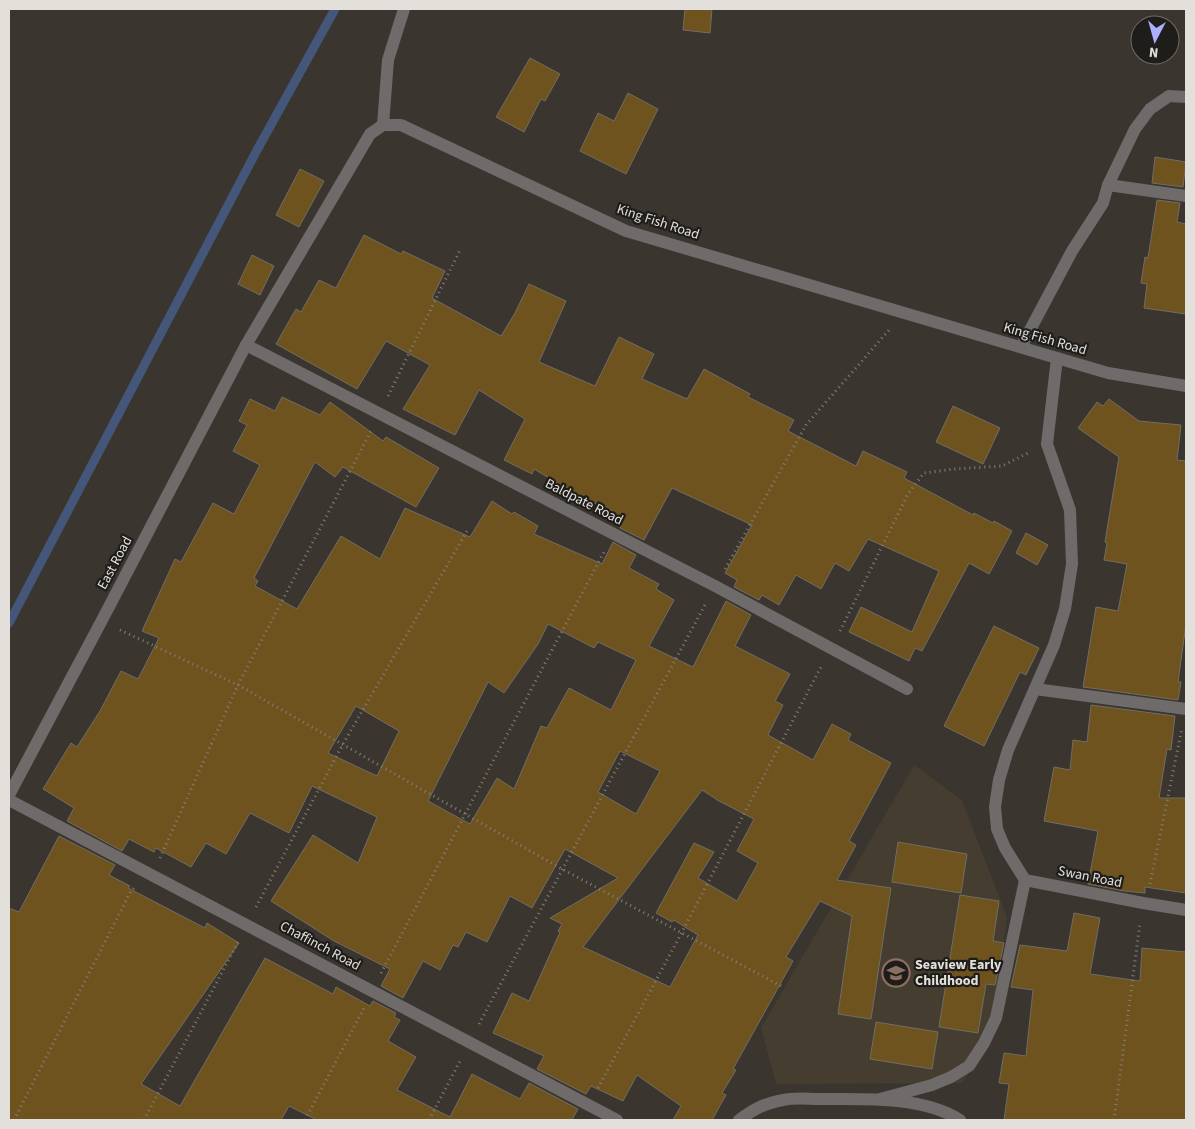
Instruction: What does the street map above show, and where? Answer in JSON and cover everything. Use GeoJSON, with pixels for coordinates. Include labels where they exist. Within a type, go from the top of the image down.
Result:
{"type":"FeatureCollection","features":[{"type":"Feature","properties":{"kind":"street"},"geometry":{"type":"LineString","coordinates":[[246,345],[370,134],[383,124],[388,60],[404,9]]}},
{"type":"Feature","properties":{"kind":"street"},"geometry":{"type":"LineString","coordinates":[[1021,347],[1072,251],[1103,203],[1108,185],[1135,129],[1150,109],[1169,96],[1186,97]]}},
{"type":"Feature","properties":{"kind":"street","name":"King Fish Road"},"geometry":{"type":"LineString","coordinates":[[383,124],[401,125],[626,231],[1057,358],[1108,372],[1186,386]]}},
{"type":"Feature","properties":{"kind":"street"},"geometry":{"type":"LineString","coordinates":[[1108,185],[1186,196]]}},
{"type":"Feature","properties":{"kind":"street","name":"Baldpate Road"},"geometry":{"type":"LineString","coordinates":[[246,345],[715,586],[908,689]]}},
{"type":"Feature","properties":{"kind":"street","name":"East Road"},"geometry":{"type":"LineString","coordinates":[[9,794],[246,345]]}},
{"type":"Feature","properties":{"kind":"street"},"geometry":{"type":"LineString","coordinates":[[880,1099],[932,1085],[951,1077],[969,1066],[984,1043],[996,1018],[1025,880],[1005,848],[997,829],[996,807],[999,780],[1008,750],[1054,645],[1065,610],[1072,564],[1070,510],[1047,444],[1057,358]]}},
{"type":"Feature","properties":{"kind":"street"},"geometry":{"type":"LineString","coordinates":[[1036,689],[1186,709]]}},
{"type":"Feature","properties":{"kind":"street","name":"Chaffinch Road"},"geometry":{"type":"LineString","coordinates":[[9,800],[618,1120]]}},
{"type":"Feature","properties":{"kind":"street","name":"Swan Road"},"geometry":{"type":"LineString","coordinates":[[1025,880],[1186,910]]}},
{"type":"Feature","properties":{"kind":"street"},"geometry":{"type":"LineString","coordinates":[[739,1120],[756,1107],[785,1099],[880,1099],[922,1106],[952,1115],[960,1120]]}},
{"type":"Feature","properties":{"kind":"path"},"geometry":{"type":"LineString","coordinates":[[14,1120],[131,891],[152,876],[238,685],[380,414],[461,248]]}},
{"type":"Feature","properties":{"kind":"path"},"geometry":{"type":"LineString","coordinates":[[429,1120],[469,1042],[715,586],[806,425],[904,313]]}},
{"type":"Feature","properties":{"kind":"path"},"geometry":{"type":"LineString","coordinates":[[589,1105],[831,648],[908,494],[924,473],[1002,466],[1047,444]]}},
{"type":"Feature","properties":{"kind":"path"},"geometry":{"type":"LineString","coordinates":[[144,1120],[343,744],[467,532]]}},
{"type":"Feature","properties":{"kind":"path"},"geometry":{"type":"LineString","coordinates":[[304,1120],[613,534]]}},
{"type":"Feature","properties":{"kind":"path"},"geometry":{"type":"LineString","coordinates":[[101,622],[238,685],[562,869],[781,986]]}},
{"type":"Feature","properties":{"kind":"shaded area","name":"Seaview Early Childhood"},"geometry":{"type":"Polygon","coordinates":[[[914,765],[962,800],[1007,917],[989,1044],[962,1083],[776,1084],[761,1028],[914,765]]]}},
{"type":"Feature","properties":{"kind":"building"},"geometry":{"type":"Polygon","coordinates":[[[685,9],[712,9],[710,33],[683,30],[685,9]]]}},
{"type":"Feature","properties":{"kind":"building"},"geometry":{"type":"Polygon","coordinates":[[[530,58],[560,74],[545,101],[541,99],[524,132],[496,117],[530,58]]]}},
{"type":"Feature","properties":{"kind":"building"},"geometry":{"type":"Polygon","coordinates":[[[628,93],[658,109],[626,174],[580,151],[598,113],[614,121],[628,93]]]}},
{"type":"Feature","properties":{"kind":"building"},"geometry":{"type":"Polygon","coordinates":[[[1155,157],[1186,162],[1183,187],[1152,183],[1155,157]]]}},
{"type":"Feature","properties":{"kind":"building"},"geometry":{"type":"Polygon","coordinates":[[[300,169],[324,181],[299,227],[276,215],[300,169]]]}},
{"type":"Feature","properties":{"kind":"building"},"geometry":{"type":"Polygon","coordinates":[[[1157,200],[1180,203],[1177,222],[1186,224],[1186,314],[1144,308],[1147,284],[1141,283],[1145,257],[1148,258],[1157,200]]]}},
{"type":"Feature","properties":{"kind":"building"},"geometry":{"type":"Polygon","coordinates":[[[364,235],[401,254],[403,251],[445,271],[432,298],[501,336],[529,284],[566,301],[539,362],[595,386],[619,337],[654,354],[642,379],[687,399],[704,369],[750,394],[748,397],[794,420],[788,431],[856,466],[863,451],[907,472],[904,478],[973,515],[974,513],[993,523],[994,521],[1012,531],[989,574],[969,563],[922,651],[915,648],[909,661],[849,632],[861,607],[912,632],[939,571],[868,539],[849,571],[835,563],[821,589],[796,575],[779,605],[762,595],[759,600],[734,587],[737,580],[725,573],[752,525],[672,488],[644,540],[620,528],[621,525],[618,524],[622,517],[574,493],[534,469],[532,474],[504,460],[525,419],[479,390],[455,435],[403,409],[430,365],[386,341],[357,389],[276,344],[296,309],[301,312],[319,280],[336,288],[364,235]]]}},
{"type":"Feature","properties":{"kind":"building"},"geometry":{"type":"Polygon","coordinates":[[[252,255],[274,266],[260,295],[238,284],[252,255]]]}},
{"type":"Feature","properties":{"kind":"building"},"geometry":{"type":"Polygon","coordinates":[[[282,397],[320,415],[330,402],[383,441],[386,437],[439,468],[416,507],[343,467],[335,477],[315,462],[254,578],[258,581],[255,586],[297,609],[341,536],[380,559],[405,508],[470,537],[492,501],[512,514],[514,512],[538,526],[534,534],[602,564],[613,542],[636,555],[629,568],[659,584],[656,589],[674,600],[649,646],[693,667],[726,601],[751,615],[735,646],[790,674],[775,701],[783,705],[768,735],[813,760],[832,724],[851,734],[848,740],[891,763],[849,841],[856,845],[837,880],[891,888],[871,1019],[838,1014],[852,916],[820,901],[786,957],[793,961],[733,1069],[736,1070],[722,1093],[726,1095],[712,1120],[673,1120],[681,1106],[637,1075],[623,1101],[591,1086],[586,1094],[537,1069],[544,1056],[493,1033],[512,993],[529,1001],[560,932],[558,931],[562,924],[550,918],[618,878],[565,849],[532,908],[510,896],[487,942],[466,932],[458,947],[453,945],[440,970],[423,961],[403,998],[381,986],[390,969],[334,941],[271,901],[313,835],[358,863],[377,817],[312,786],[289,833],[250,813],[226,854],[206,843],[191,867],[156,848],[154,852],[129,839],[122,851],[67,821],[74,808],[43,789],[71,743],[77,747],[100,711],[121,671],[138,679],[159,638],[142,631],[175,559],[181,562],[213,503],[234,514],[260,465],[233,451],[247,425],[239,421],[250,399],[275,411],[282,397]],[[548,624],[538,644],[504,693],[488,682],[428,801],[470,824],[497,778],[514,789],[541,726],[547,728],[569,688],[611,710],[636,660],[598,642],[594,648],[548,624]],[[356,706],[328,753],[377,776],[399,731],[356,706]],[[620,751],[598,792],[636,814],[660,771],[620,751]],[[702,790],[583,947],[670,987],[698,935],[674,920],[672,922],[656,913],[694,843],[714,852],[698,878],[737,901],[758,863],[737,851],[754,819],[702,790]]]}},
{"type":"Feature","properties":{"kind":"building"},"geometry":{"type":"Polygon","coordinates":[[[1109,399],[1139,421],[1181,425],[1177,460],[1186,461],[1186,624],[1178,682],[1181,682],[1178,700],[1083,687],[1096,607],[1118,611],[1127,564],[1104,560],[1107,543],[1105,542],[1119,457],[1078,428],[1097,402],[1103,406],[1109,399]]]}},
{"type":"Feature","properties":{"kind":"building"},"geometry":{"type":"Polygon","coordinates":[[[953,406],[1000,428],[983,464],[936,442],[953,406]]]}},
{"type":"Feature","properties":{"kind":"building"},"geometry":{"type":"Polygon","coordinates":[[[1026,533],[1048,545],[1037,565],[1016,553],[1026,533]]]}},
{"type":"Feature","properties":{"kind":"building"},"geometry":{"type":"Polygon","coordinates":[[[994,626],[1039,648],[1026,675],[1020,672],[984,746],[944,726],[994,626]]]}},
{"type":"Feature","properties":{"kind":"building"},"geometry":{"type":"Polygon","coordinates":[[[1091,705],[1175,716],[1171,750],[1167,749],[1159,798],[1186,798],[1186,893],[1145,887],[1145,893],[1088,884],[1098,831],[1044,821],[1054,767],[1070,770],[1073,740],[1087,742],[1091,705]]]}},
{"type":"Feature","properties":{"kind":"building"},"geometry":{"type":"Polygon","coordinates":[[[59,836],[115,865],[109,875],[130,886],[128,888],[205,928],[207,923],[239,943],[141,1084],[180,1106],[265,958],[333,994],[336,987],[370,1006],[373,1001],[396,1013],[394,1017],[400,1020],[388,1041],[416,1057],[397,1090],[450,1117],[472,1074],[520,1099],[529,1083],[578,1109],[572,1120],[317,1120],[289,1106],[281,1120],[9,1120],[9,908],[19,912],[59,836]]]}},
{"type":"Feature","properties":{"kind":"building"},"geometry":{"type":"Polygon","coordinates":[[[898,842],[967,854],[961,893],[892,882],[898,842]]]}},
{"type":"Feature","properties":{"kind":"building"},"geometry":{"type":"Polygon","coordinates":[[[960,895],[999,901],[993,941],[1004,943],[995,985],[986,984],[978,1033],[939,1027],[960,895]]]}},
{"type":"Feature","properties":{"kind":"building"},"geometry":{"type":"Polygon","coordinates":[[[1074,913],[1100,918],[1090,974],[1140,981],[1142,948],[1186,952],[1186,1120],[1004,1120],[1009,1084],[999,1083],[1004,1053],[1026,1056],[1033,990],[1011,987],[1020,945],[1067,951],[1074,913]]]}},
{"type":"Feature","properties":{"kind":"building"},"geometry":{"type":"Polygon","coordinates":[[[876,1022],[938,1032],[932,1069],[870,1059],[876,1022]]]}},
{"type":"Feature","properties":{"kind":"waterway"},"geometry":{"type":"LineString","coordinates":[[9,623],[257,150],[335,9]]}},
{"type":"Feature","properties":{"kind":"place","name":"Seaview Early Childhood"},"geometry":{"type":"Point","coordinates":[896,973]}}]}
